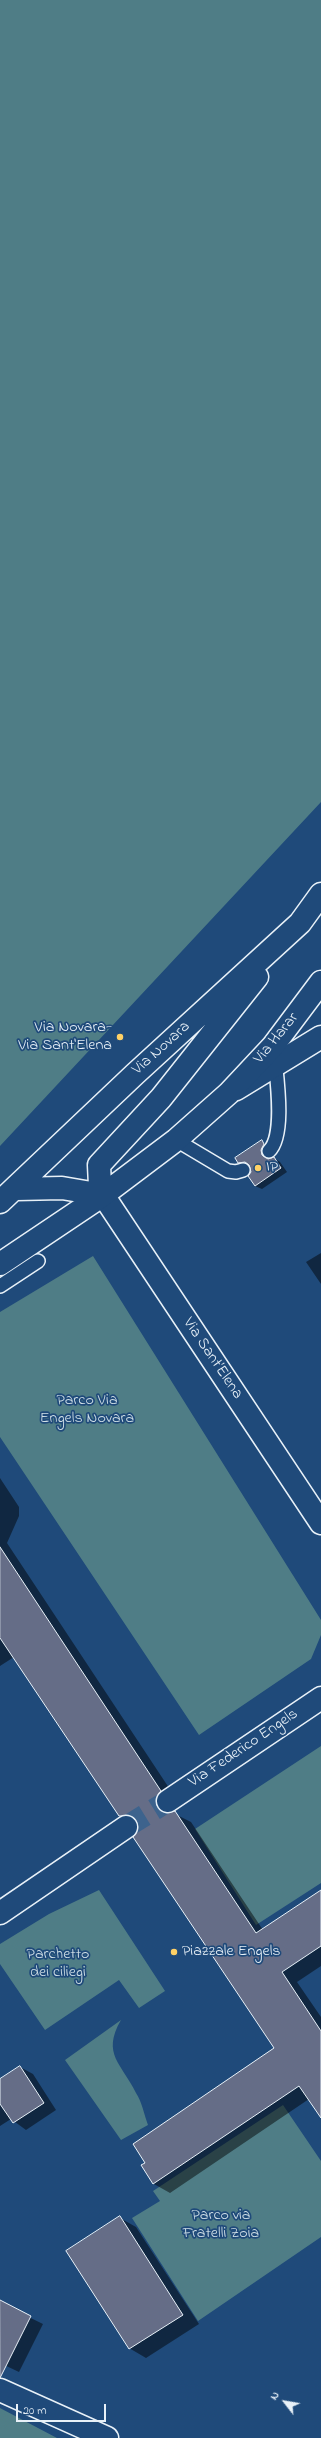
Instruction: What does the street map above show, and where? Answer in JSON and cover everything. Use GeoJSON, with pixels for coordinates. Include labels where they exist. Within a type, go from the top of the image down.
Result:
{"type":"FeatureCollection","features":[{"type":"Feature","properties":{"kind":"main road","name":"Via Novara"},"geometry":{"type":"LineString","coordinates":[[8,1196],[135,1074],[300,924],[321,894]]}},
{"type":"Feature","properties":{"kind":"main road"},"geometry":{"type":"LineString","coordinates":[[103,1195],[100,1186],[99,1165],[161,1098],[300,924]]}},
{"type":"Feature","properties":{"kind":"main road","name":"Via Harar"},"geometry":{"type":"LineString","coordinates":[[176,1140],[274,1056],[321,982]]}},
{"type":"Feature","properties":{"kind":"main road"},"geometry":{"type":"LineString","coordinates":[[274,1056],[321,1037]]}},
{"type":"Feature","properties":{"kind":"main road"},"geometry":{"type":"LineString","coordinates":[[0,1264],[103,1195],[176,1140]]}},
{"type":"Feature","properties":{"kind":"main road"},"geometry":{"type":"LineString","coordinates":[[8,1196],[62,1188],[103,1195]]}},
{"type":"Feature","properties":{"kind":"main road","name":"Via Sant’Elena"},"geometry":{"type":"LineString","coordinates":[[103,1195],[321,1523]]}},
{"type":"Feature","properties":{"kind":"main road","name":"Via Federico Engels"},"geometry":{"type":"LineString","coordinates":[[168,1801],[321,1698]]}},
{"type":"Feature","properties":{"kind":"main road"},"geometry":{"type":"LineString","coordinates":[[0,1913],[126,1827]]}},
{"type":"Feature","properties":{"kind":"main road"},"geometry":{"type":"LineString","coordinates":[[0,2390],[107,2438]]}},
{"type":"Feature","properties":{"kind":"lane"},"geometry":{"type":"LineString","coordinates":[[269,1151],[275,1144],[278,1130],[274,1056]]}},
{"type":"Feature","properties":{"kind":"lane"},"geometry":{"type":"LineString","coordinates":[[176,1140],[228,1170],[236,1172],[243,1170]]}},
{"type":"Feature","properties":{"kind":"lane"},"geometry":{"type":"LineString","coordinates":[[0,1286],[38,1261]]}},
{"type":"Feature","properties":{"kind":"green space"},"geometry":{"type":"Polygon","coordinates":[[[0,0],[321,0],[321,802],[0,1146],[0,0]]]}},
{"type":"Feature","properties":{"kind":"green space","name":"Parco Via Engels Novara"},"geometry":{"type":"Polygon","coordinates":[[[93,1256],[321,1620],[321,1635],[311,1659],[199,1735],[0,1437],[0,1312],[93,1256]]]}},
{"type":"Feature","properties":{"kind":"green space"},"geometry":{"type":"Polygon","coordinates":[[[321,1746],[321,1883],[256,1925],[195,1829],[321,1746]]]}},
{"type":"Feature","properties":{"kind":"green space","name":"Parchetto dei ciliegi"},"geometry":{"type":"Polygon","coordinates":[[[99,1890],[165,1991],[139,2008],[119,1980],[45,2030],[0,1964],[0,1944],[49,1914],[99,1890]]]}},
{"type":"Feature","properties":{"kind":"green space"},"geometry":{"type":"Polygon","coordinates":[[[121,2020],[115,2032],[113,2050],[120,2066],[140,2100],[148,2125],[121,2140],[65,2060],[121,2020]]]}},
{"type":"Feature","properties":{"kind":"green space","name":"Parco via Fratelli Zoia"},"geometry":{"type":"Polygon","coordinates":[[[283,2105],[321,2161],[321,2237],[198,2321],[132,2218],[160,2201],[153,2191],[283,2105]]]}},
{"type":"Feature","properties":{"kind":"green space"},"geometry":{"type":"Polygon","coordinates":[[[0,2408],[57,2438],[0,2438],[0,2408]]]}},
{"type":"Feature","properties":{"kind":"building"},"geometry":{"type":"Polygon","coordinates":[[[262,1140],[264,1144],[261,1150],[262,1155],[268,1159],[274,1157],[281,1168],[255,1186],[248,1176],[251,1172],[249,1165],[245,1162],[238,1163],[235,1158],[262,1140]]]}},
{"type":"Feature","properties":{"kind":"building"},"geometry":{"type":"Polygon","coordinates":[[[0,1547],[161,1791],[157,1796],[157,1808],[163,1812],[175,1811],[256,1933],[321,1890],[321,1946],[282,1972],[321,2031],[321,2118],[299,2086],[153,2184],[141,2165],[145,2163],[133,2144],[274,2048],[133,1837],[137,1832],[136,1820],[131,1816],[119,1816],[0,1638],[0,1547]]]}},
{"type":"Feature","properties":{"kind":"building"},"geometry":{"type":"Polygon","coordinates":[[[20,2066],[44,2103],[13,2123],[0,2104],[0,2079],[20,2066]]]}},
{"type":"Feature","properties":{"kind":"building"},"geometry":{"type":"Polygon","coordinates":[[[120,2216],[183,2315],[129,2349],[66,2251],[120,2216]]]}},
{"type":"Feature","properties":{"kind":"building"},"geometry":{"type":"Polygon","coordinates":[[[0,2300],[31,2316],[0,2378],[0,2300]]]}},
{"type":"Feature","properties":{"kind":"tunnel"},"geometry":{"type":"LineString","coordinates":[[126,1827],[168,1801]]}},
{"type":"Feature","properties":{"kind":"place","name":"Via Novara- Via Sant'Elena"},"geometry":{"type":"Point","coordinates":[120,1037]}},
{"type":"Feature","properties":{"kind":"place","name":"IP"},"geometry":{"type":"Point","coordinates":[258,1168]}},
{"type":"Feature","properties":{"kind":"place","name":"Piazzale Engels"},"geometry":{"type":"Point","coordinates":[174,1952]}}]}
